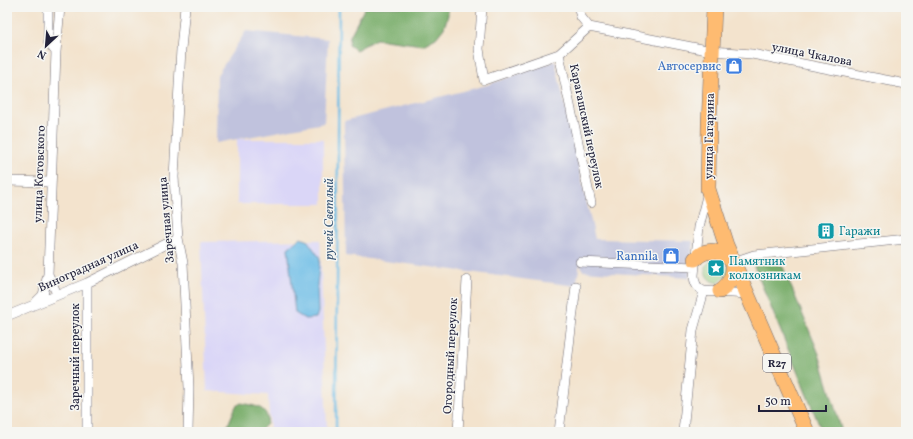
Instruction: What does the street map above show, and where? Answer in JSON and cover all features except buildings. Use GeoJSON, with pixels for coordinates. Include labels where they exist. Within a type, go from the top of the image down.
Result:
{"type":"FeatureCollection","features":[{"type":"Feature","properties":{"kind":"main road","name":"улица Гагарина"},"geometry":{"type":"LineString","coordinates":[[714,7],[708,189],[720,228],[733,262]]}},
{"type":"Feature","properties":{"kind":"main road"},"geometry":{"type":"LineString","coordinates":[[695,263],[703,252],[711,250],[724,255],[733,262],[732,278],[720,291]]}},
{"type":"Feature","properties":{"kind":"main road","name":"R27"},"geometry":{"type":"LineString","coordinates":[[733,262],[807,432]]}},
{"type":"Feature","properties":{"kind":"street","name":"улица Котовского"},"geometry":{"type":"LineString","coordinates":[[48,7],[48,42],[56,52]]}},
{"type":"Feature","properties":{"kind":"street","name":"улица Котовского"},"geometry":{"type":"LineString","coordinates":[[57,294],[48,274],[56,52],[60,7]]}},
{"type":"Feature","properties":{"kind":"street","name":"Заречная улица"},"geometry":{"type":"LineString","coordinates":[[185,7],[181,49],[174,176],[178,238],[183,263],[189,388],[188,432]]}},
{"type":"Feature","properties":{"kind":"street"},"geometry":{"type":"LineString","coordinates":[[482,7],[479,49],[484,80],[560,54],[590,27],[581,17],[578,7]]}},
{"type":"Feature","properties":{"kind":"street","name":"улица Чкалова"},"geometry":{"type":"LineString","coordinates":[[590,27],[712,51],[752,54],[906,84]]}},
{"type":"Feature","properties":{"kind":"street","name":"Карагашский переулок"},"geometry":{"type":"LineString","coordinates":[[560,54],[591,203]]}},
{"type":"Feature","properties":{"kind":"street"},"geometry":{"type":"LineString","coordinates":[[7,181],[51,182]]}},
{"type":"Feature","properties":{"kind":"street"},"geometry":{"type":"LineString","coordinates":[[708,189],[702,209],[695,263],[695,282],[698,288],[704,291],[747,294]]}},
{"type":"Feature","properties":{"kind":"street","name":"Виноградная улица"},"geometry":{"type":"LineString","coordinates":[[7,316],[35,303],[86,283],[178,238]]}},
{"type":"Feature","properties":{"kind":"street"},"geometry":{"type":"LineString","coordinates":[[733,262],[754,255],[906,239]]}},
{"type":"Feature","properties":{"kind":"street"},"geometry":{"type":"LineString","coordinates":[[580,262],[695,263]]}},
{"type":"Feature","properties":{"kind":"street"},"geometry":{"type":"LineString","coordinates":[[35,303],[43,295],[48,274]]}},
{"type":"Feature","properties":{"kind":"street","name":"Огородный переулок"},"geometry":{"type":"LineString","coordinates":[[458,432],[467,280]]}},
{"type":"Feature","properties":{"kind":"street","name":"Заречный переулок"},"geometry":{"type":"LineString","coordinates":[[86,283],[87,432]]}},
{"type":"Feature","properties":{"kind":"street"},"geometry":{"type":"LineString","coordinates":[[559,432],[576,286]]}},
{"type":"Feature","properties":{"kind":"street"},"geometry":{"type":"LineString","coordinates":[[683,432],[693,330],[704,291]]}},
{"type":"Feature","properties":{"kind":"shaded area"},"geometry":{"type":"Polygon","coordinates":[[[246,31],[328,39],[324,123],[216,143],[217,75],[246,31]]]}},
{"type":"Feature","properties":{"kind":"shaded area"},"geometry":{"type":"Polygon","coordinates":[[[555,61],[595,239],[693,241],[689,278],[583,271],[580,263],[576,286],[346,256],[344,121],[487,85],[555,61]]]}},
{"type":"Feature","properties":{"kind":"shaded area"},"geometry":{"type":"Polygon","coordinates":[[[237,139],[323,139],[323,204],[237,204],[237,139]]]}},
{"type":"Feature","properties":{"kind":"shaded area"},"geometry":{"type":"Polygon","coordinates":[[[320,240],[327,432],[270,432],[268,395],[207,391],[201,242],[320,240]]]}},
{"type":"Feature","properties":{"kind":"green space"},"geometry":{"type":"Polygon","coordinates":[[[365,7],[448,7],[448,15],[444,28],[436,38],[423,45],[376,39],[356,50],[349,45],[350,36],[365,7]]]}},
{"type":"Feature","properties":{"kind":"green space"},"geometry":{"type":"Polygon","coordinates":[[[714,257],[718,257],[731,272],[718,283],[710,280],[705,272],[705,266],[714,257]]]}},
{"type":"Feature","properties":{"kind":"green space"},"geometry":{"type":"Polygon","coordinates":[[[759,260],[771,261],[783,267],[819,354],[842,432],[822,432],[754,266],[759,260]]]}},
{"type":"Feature","properties":{"kind":"green space"},"geometry":{"type":"Polygon","coordinates":[[[241,403],[260,408],[266,414],[267,424],[259,432],[225,432],[236,406],[241,403]]]}},
{"type":"Feature","properties":{"kind":"water"},"geometry":{"type":"Polygon","coordinates":[[[300,238],[307,240],[320,258],[317,285],[318,312],[316,318],[305,319],[295,313],[288,248],[300,238]]]}},
{"type":"Feature","properties":{"kind":"waterway","name":"ручей Светлый"},"geometry":{"type":"LineString","coordinates":[[336,432],[339,7]]}},
{"type":"Feature","properties":{"kind":"place","name":"Автосервис"},"geometry":{"type":"Point","coordinates":[734,66]}},
{"type":"Feature","properties":{"kind":"place","name":"Гаражи"},"geometry":{"type":"Point","coordinates":[826,231]}},
{"type":"Feature","properties":{"kind":"place","name":"Rannila"},"geometry":{"type":"Point","coordinates":[671,256]}},
{"type":"Feature","properties":{"kind":"place","name":"Памятник колхозникам"},"geometry":{"type":"Point","coordinates":[716,268]}}]}
